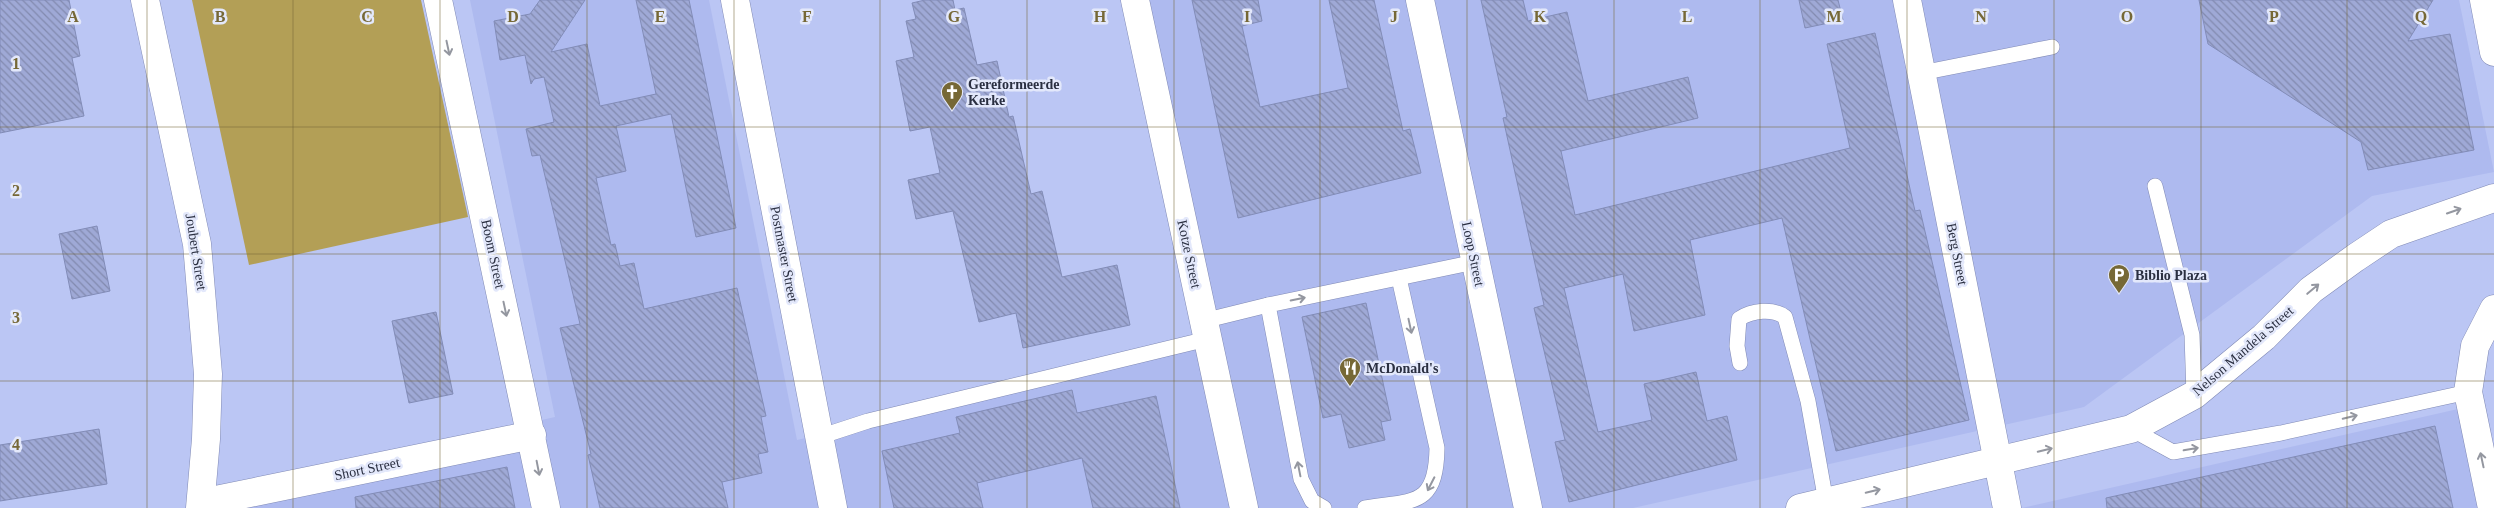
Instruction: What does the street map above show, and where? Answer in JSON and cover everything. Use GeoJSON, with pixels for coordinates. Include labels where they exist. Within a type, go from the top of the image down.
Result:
{"type":"FeatureCollection","features":[{"type":"Feature","properties":{"kind":"street","name":"Joubert Street"},"geometry":{"type":"LineString","coordinates":[[145,0],[197,244],[208,374],[201,505]]}},
{"type":"Feature","properties":{"kind":"street","name":"Boom Street"},"geometry":{"type":"LineString","coordinates":[[438,0],[546,508]]}},
{"type":"Feature","properties":{"kind":"street","name":"Postmaster Street"},"geometry":{"type":"LineString","coordinates":[[735,0],[833,508]]}},
{"type":"Feature","properties":{"kind":"street","name":"Kotze Street"},"geometry":{"type":"LineString","coordinates":[[1134,0],[1244,508]]}},
{"type":"Feature","properties":{"kind":"street","name":"Loop Street"},"geometry":{"type":"LineString","coordinates":[[1420,0],[1528,508]]}},
{"type":"Feature","properties":{"kind":"street","name":"Berg Street"},"geometry":{"type":"LineString","coordinates":[[1907,0],[2007,508]]}},
{"type":"Feature","properties":{"kind":"street"},"geometry":{"type":"LineString","coordinates":[[2484,0],[2494,52]]}},
{"type":"Feature","properties":{"kind":"street","name":"Nelson Mandela Street"},"geometry":{"type":"LineString","coordinates":[[1817,506],[2131,429],[2194,395],[2264,337],[2311,290],[2354,258],[2391,234],[2494,198]]}},
{"type":"Feature","properties":{"kind":"street"},"geometry":{"type":"LineString","coordinates":[[2492,508],[2468,392],[2475,346],[2494,310]]}},
{"type":"Feature","properties":{"kind":"street","name":"Short Street"},"geometry":{"type":"LineString","coordinates":[[201,505],[532,435]]}},
{"type":"Feature","properties":{"kind":"lane"},"geometry":{"type":"LineString","coordinates":[[1921,72],[2052,47]]}},
{"type":"Feature","properties":{"kind":"lane"},"geometry":{"type":"LineString","coordinates":[[2155,186],[2192,335],[2194,395]]}},
{"type":"Feature","properties":{"kind":"lane"},"geometry":{"type":"LineString","coordinates":[[819,437],[868,421],[1205,330],[1268,305],[1475,262]]}},
{"type":"Feature","properties":{"kind":"lane"},"geometry":{"type":"LineString","coordinates":[[1365,508],[1413,501],[1428,491],[1436,474],[1437,448],[1399,278]]}},
{"type":"Feature","properties":{"kind":"lane"},"geometry":{"type":"LineString","coordinates":[[1268,305],[1301,479],[1312,501],[1324,508]]}},
{"type":"Feature","properties":{"kind":"lane"},"geometry":{"type":"LineString","coordinates":[[1740,362],[1737,346],[1740,319],[1746,315],[1759,312],[1778,312],[1785,317],[1808,401],[1817,506]]}},
{"type":"Feature","properties":{"kind":"lane"},"geometry":{"type":"LineString","coordinates":[[2131,429],[2173,452],[2281,433],[2468,392]]}},
{"type":"Feature","properties":{"kind":"shaded area"},"geometry":{"type":"Polygon","coordinates":[[[192,0],[421,0],[468,217],[249,265],[192,0]]]}},
{"type":"Feature","properties":{"kind":"shaded area"},"geometry":{"type":"Polygon","coordinates":[[[470,0],[709,0],[797,440],[1217,344],[1148,0],[2459,0],[2494,172],[2372,196],[2084,407],[1633,508],[228,508],[232,489],[555,417],[470,0]]]}},
{"type":"Feature","properties":{"kind":"shaded area"},"geometry":{"type":"Polygon","coordinates":[[[2458,409],[2479,508],[2022,508],[2458,409]]]}},
{"type":"Feature","properties":{"kind":"building"},"geometry":{"type":"Polygon","coordinates":[[[0,0],[69,0],[80,56],[72,58],[84,116],[0,133],[0,0]]]}},
{"type":"Feature","properties":{"kind":"building"},"geometry":{"type":"Polygon","coordinates":[[[540,0],[585,0],[551,52],[587,44],[600,106],[656,94],[636,0],[689,0],[736,228],[696,237],[671,114],[616,126],[626,171],[596,178],[611,245],[615,244],[620,266],[634,263],[644,309],[737,288],[766,416],[761,417],[768,452],[758,454],[762,473],[722,482],[728,508],[600,508],[588,455],[591,454],[560,328],[580,324],[540,155],[532,156],[526,129],[554,122],[544,77],[534,79],[531,84],[525,55],[500,60],[494,21],[530,14],[540,0]]]}},
{"type":"Feature","properties":{"kind":"building"},"geometry":{"type":"Polygon","coordinates":[[[925,0],[953,0],[955,10],[964,8],[977,65],[997,61],[1009,117],[1013,116],[1031,194],[1042,191],[1062,277],[1117,265],[1130,325],[1023,348],[1016,313],[979,322],[953,211],[916,219],[908,180],[940,173],[930,127],[910,131],[896,61],[914,57],[906,21],[916,19],[912,3],[925,0]]]}},
{"type":"Feature","properties":{"kind":"building"},"geometry":{"type":"Polygon","coordinates":[[[1192,0],[1258,0],[1262,21],[1242,26],[1260,107],[1348,88],[1329,0],[1374,0],[1403,131],[1410,129],[1421,173],[1238,218],[1192,0]]]}},
{"type":"Feature","properties":{"kind":"building"},"geometry":{"type":"Polygon","coordinates":[[[1481,0],[1523,0],[1528,21],[1567,12],[1588,101],[1688,77],[1698,118],[1561,151],[1575,215],[1850,148],[1827,44],[1875,33],[1915,211],[1920,210],[1969,420],[1836,451],[1782,218],[1690,240],[1705,315],[1634,331],[1623,274],[1564,288],[1598,432],[1652,420],[1644,384],[1696,372],[1707,421],[1727,416],[1737,460],[1569,502],[1555,442],[1565,440],[1534,308],[1544,305],[1503,118],[1507,117],[1481,0]]]}},
{"type":"Feature","properties":{"kind":"building"},"geometry":{"type":"Polygon","coordinates":[[[1799,0],[1838,0],[1843,20],[1805,28],[1799,0]]]}},
{"type":"Feature","properties":{"kind":"building"},"geometry":{"type":"Polygon","coordinates":[[[2199,0],[2433,0],[2408,41],[2450,34],[2474,150],[2368,170],[2361,142],[2208,44],[2199,0]]]}},
{"type":"Feature","properties":{"kind":"building"},"geometry":{"type":"Polygon","coordinates":[[[97,226],[110,291],[72,299],[59,234],[97,226]]]}},
{"type":"Feature","properties":{"kind":"building","name":"McDonald's"},"geometry":{"type":"Polygon","coordinates":[[[1366,303],[1391,420],[1381,422],[1385,440],[1349,448],[1341,414],[1323,418],[1302,317],[1366,303]]]}},
{"type":"Feature","properties":{"kind":"building"},"geometry":{"type":"Polygon","coordinates":[[[436,312],[453,394],[409,403],[392,321],[436,312]]]}},
{"type":"Feature","properties":{"kind":"building"},"geometry":{"type":"Polygon","coordinates":[[[1072,390],[1077,413],[1156,396],[1180,508],[1093,508],[1082,458],[977,483],[983,508],[894,508],[882,451],[960,433],[956,417],[1072,390]]]}},
{"type":"Feature","properties":{"kind":"building"},"geometry":{"type":"Polygon","coordinates":[[[2435,426],[2453,508],[2107,508],[2106,498],[2435,426]]]}},
{"type":"Feature","properties":{"kind":"building"},"geometry":{"type":"Polygon","coordinates":[[[99,429],[107,484],[0,501],[0,445],[99,429]]]}},
{"type":"Feature","properties":{"kind":"building"},"geometry":{"type":"Polygon","coordinates":[[[507,467],[515,508],[356,508],[355,497],[507,467]]]}},
{"type":"Feature","properties":{"kind":"place","name":"Gereformeerde Kerke"},"geometry":{"type":"Point","coordinates":[952,111]}},
{"type":"Feature","properties":{"kind":"place","name":"Biblio Plaza"},"geometry":{"type":"Point","coordinates":[2119,294]}},
{"type":"Feature","properties":{"kind":"place","name":"McDonald's"},"geometry":{"type":"Point","coordinates":[1350,387]}}]}
